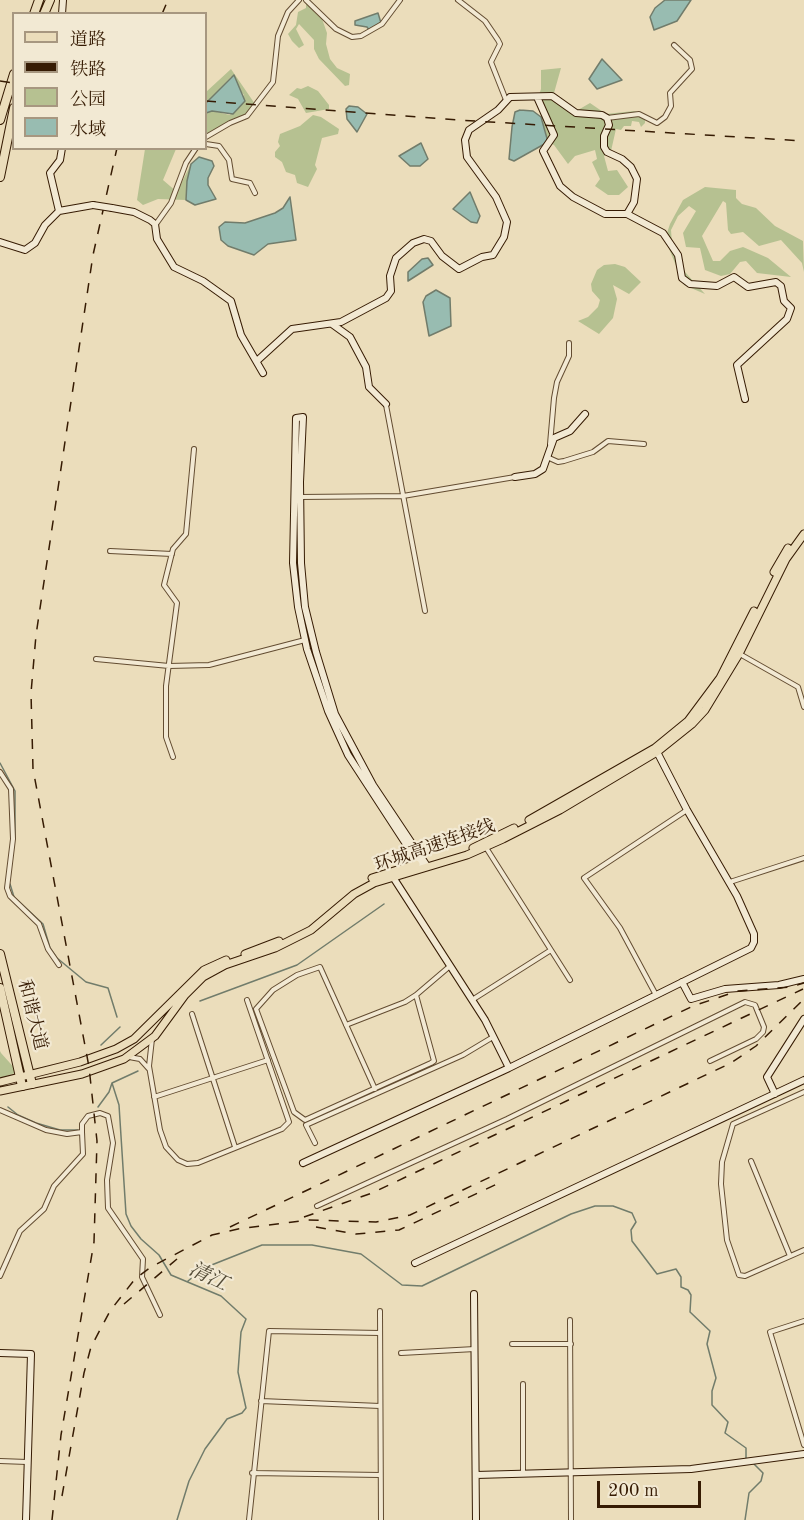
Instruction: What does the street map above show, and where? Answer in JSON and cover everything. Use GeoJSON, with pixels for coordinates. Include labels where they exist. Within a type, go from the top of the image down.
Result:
{"type":"FeatureCollection","features":[{"type":"Feature","properties":{"kind":"highway"},"geometry":{"type":"LineString","coordinates":[[0,120],[12,81]]}},
{"type":"Feature","properties":{"kind":"highway"},"geometry":{"type":"LineString","coordinates":[[0,177],[12,118]]}},
{"type":"Feature","properties":{"kind":"highway","name":"和谐大道"},"geometry":{"type":"LineString","coordinates":[[0,954],[32,1084]]}},
{"type":"Feature","properties":{"kind":"highway","name":"和谐大道"},"geometry":{"type":"LineString","coordinates":[[0,988],[21,1082]]}},
{"type":"Feature","properties":{"kind":"main road","name":"环城高速连接线"},"geometry":{"type":"LineString","coordinates":[[737,652],[782,557],[804,527]]}},
{"type":"Feature","properties":{"kind":"main road","name":"环城高速连接线"},"geometry":{"type":"LineString","coordinates":[[0,1091],[21,1082],[29,1075],[81,1062],[116,1049],[134,1039],[204,970],[290,937],[309,926],[353,890],[390,874],[484,845],[656,750],[701,707],[737,652],[786,559],[804,534]]}},
{"type":"Feature","properties":{"kind":"main road","name":"环城高速连接线"},"geometry":{"type":"LineString","coordinates":[[0,1082],[32,1084],[51,1081],[82,1074],[126,1058],[152,1038],[184,995],[203,977],[225,965],[263,953],[311,930],[354,894],[390,874]]}},
{"type":"Feature","properties":{"kind":"street"},"geometry":{"type":"LineString","coordinates":[[207,136],[247,116],[257,106],[273,82],[278,36],[288,12],[299,0]]}},
{"type":"Feature","properties":{"kind":"street"},"geometry":{"type":"LineString","coordinates":[[306,0],[336,29],[352,37],[361,36],[382,24],[400,0]]}},
{"type":"Feature","properties":{"kind":"street"},"geometry":{"type":"LineString","coordinates":[[458,0],[484,21],[500,44],[491,62],[506,100]]}},
{"type":"Feature","properties":{"kind":"street"},"geometry":{"type":"LineString","coordinates":[[258,360],[292,329],[332,324],[386,298],[391,291],[390,276],[396,258],[413,243],[424,239],[431,241],[442,256],[459,269],[482,257],[494,255],[507,222],[496,197],[470,164],[465,151],[469,130],[498,110],[506,100],[522,95],[552,96],[576,113],[607,118],[639,114],[657,123],[665,117],[671,106],[670,93],[692,69],[690,60],[674,45]]}},
{"type":"Feature","properties":{"kind":"street"},"geometry":{"type":"LineString","coordinates":[[537,97],[554,135],[543,151],[560,186],[573,197],[605,214],[627,214],[663,233],[678,255],[682,278],[690,284],[717,286],[734,277],[748,287],[776,282],[781,285],[784,301],[791,308],[787,319],[737,365],[745,399]]}},
{"type":"Feature","properties":{"kind":"street"},"geometry":{"type":"LineString","coordinates":[[607,118],[609,125],[604,136],[604,147],[607,152],[622,159],[631,167],[637,179],[634,202],[627,214]]}},
{"type":"Feature","properties":{"kind":"street"},"geometry":{"type":"LineString","coordinates":[[207,144],[219,146],[229,160],[232,179],[250,183],[255,193]]}},
{"type":"Feature","properties":{"kind":"street"},"geometry":{"type":"LineString","coordinates":[[59,210],[50,173],[60,160],[62,150]]}},
{"type":"Feature","properties":{"kind":"street"},"geometry":{"type":"LineString","coordinates":[[195,150],[186,163],[171,203],[155,224],[157,239],[174,267],[203,281],[231,301],[241,335],[258,360],[263,373]]}},
{"type":"Feature","properties":{"kind":"street"},"geometry":{"type":"LineString","coordinates":[[0,242],[19,250],[31,247],[45,225],[59,210],[93,205],[144,216],[155,224]]}},
{"type":"Feature","properties":{"kind":"street"},"geometry":{"type":"LineString","coordinates":[[332,324],[350,338],[366,367],[369,387],[386,404],[425,611]]}},
{"type":"Feature","properties":{"kind":"street"},"geometry":{"type":"LineString","coordinates":[[300,497],[403,496],[540,471],[546,466],[554,398],[557,382],[569,356],[568,342]]}},
{"type":"Feature","properties":{"kind":"street"},"geometry":{"type":"LineString","coordinates":[[550,444],[558,434],[570,431],[585,414]]}},
{"type":"Feature","properties":{"kind":"street"},"geometry":{"type":"LineString","coordinates":[[303,417],[300,497],[305,607],[335,714],[373,785],[423,865],[348,755],[328,711],[305,640],[298,607],[293,563],[297,418],[303,417]]}},
{"type":"Feature","properties":{"kind":"street"},"geometry":{"type":"LineString","coordinates":[[548,456],[558,462],[564,461],[593,452],[608,441],[644,444]]}},
{"type":"Feature","properties":{"kind":"street"},"geometry":{"type":"LineString","coordinates":[[173,756],[166,737],[169,666],[177,603],[165,585],[172,554],[186,534],[194,449]]}},
{"type":"Feature","properties":{"kind":"street"},"geometry":{"type":"LineString","coordinates":[[110,551],[172,554]]}},
{"type":"Feature","properties":{"kind":"street"},"geometry":{"type":"LineString","coordinates":[[96,660],[169,666],[209,665],[305,640]]}},
{"type":"Feature","properties":{"kind":"street"},"geometry":{"type":"LineString","coordinates":[[737,652],[798,687],[804,707]]}},
{"type":"Feature","properties":{"kind":"street"},"geometry":{"type":"LineString","coordinates":[[303,1162],[509,1068],[751,948],[754,934],[730,882],[687,810],[656,750]]}},
{"type":"Feature","properties":{"kind":"street"},"geometry":{"type":"LineString","coordinates":[[0,772],[11,789],[13,838],[7,888],[10,896],[39,924],[48,949],[59,965]]}},
{"type":"Feature","properties":{"kind":"street"},"geometry":{"type":"LineString","coordinates":[[656,995],[629,943],[584,878],[687,810]]}},
{"type":"Feature","properties":{"kind":"street"},"geometry":{"type":"LineString","coordinates":[[484,845],[570,980]]}},
{"type":"Feature","properties":{"kind":"street"},"geometry":{"type":"LineString","coordinates":[[730,882],[804,858]]}},
{"type":"Feature","properties":{"kind":"street"},"geometry":{"type":"LineString","coordinates":[[390,874],[472,1000],[509,1068]]}},
{"type":"Feature","properties":{"kind":"street"},"geometry":{"type":"LineString","coordinates":[[472,1000],[551,950]]}},
{"type":"Feature","properties":{"kind":"street"},"geometry":{"type":"LineString","coordinates":[[346,1025],[405,1002],[451,966]]}},
{"type":"Feature","properties":{"kind":"street"},"geometry":{"type":"LineString","coordinates":[[375,1089],[320,967],[297,975],[273,990],[256,1009],[294,1112],[299,1119],[305,1120],[375,1089],[434,1060],[416,995]]}},
{"type":"Feature","properties":{"kind":"street"},"geometry":{"type":"LineString","coordinates":[[682,982],[690,999],[725,988],[779,985],[804,979]]}},
{"type":"Feature","properties":{"kind":"street"},"geometry":{"type":"LineString","coordinates":[[152,1038],[150,1072],[154,1097],[166,1147],[178,1160],[187,1164],[198,1162],[282,1129],[289,1122],[247,1000]]}},
{"type":"Feature","properties":{"kind":"street"},"geometry":{"type":"LineString","coordinates":[[317,1206],[507,1119],[745,1002],[755,1005],[764,1027],[763,1032],[756,1039],[710,1061]]}},
{"type":"Feature","properties":{"kind":"street"},"geometry":{"type":"LineString","coordinates":[[192,1014],[235,1147]]}},
{"type":"Feature","properties":{"kind":"street"},"geometry":{"type":"LineString","coordinates":[[775,1094],[767,1077],[804,1018]]}},
{"type":"Feature","properties":{"kind":"street"},"geometry":{"type":"LineString","coordinates":[[315,1143],[306,1125],[463,1054],[494,1037]]}},
{"type":"Feature","properties":{"kind":"street"},"geometry":{"type":"LineString","coordinates":[[126,1058],[143,1061],[150,1072]]}},
{"type":"Feature","properties":{"kind":"street"},"geometry":{"type":"LineString","coordinates":[[154,1097],[268,1060]]}},
{"type":"Feature","properties":{"kind":"street"},"geometry":{"type":"LineString","coordinates":[[415,1263],[804,1080]]}},
{"type":"Feature","properties":{"kind":"street"},"geometry":{"type":"LineString","coordinates":[[804,1092],[733,1124],[722,1162],[723,1223],[740,1275],[745,1276],[804,1250]]}},
{"type":"Feature","properties":{"kind":"street"},"geometry":{"type":"LineString","coordinates":[[0,1110],[46,1130],[67,1134],[82,1131]]}},
{"type":"Feature","properties":{"kind":"street"},"geometry":{"type":"LineString","coordinates":[[0,1276],[20,1231],[44,1209],[54,1186],[83,1154],[82,1124],[88,1116],[104,1114],[110,1119],[113,1143],[107,1180],[108,1208],[143,1259],[142,1277],[160,1315]]}},
{"type":"Feature","properties":{"kind":"street"},"geometry":{"type":"LineString","coordinates":[[751,1161],[790,1256]]}},
{"type":"Feature","properties":{"kind":"street"},"geometry":{"type":"LineString","coordinates":[[474,1294],[476,1520]]}},
{"type":"Feature","properties":{"kind":"street"},"geometry":{"type":"LineString","coordinates":[[380,1311],[381,1520]]}},
{"type":"Feature","properties":{"kind":"street"},"geometry":{"type":"LineString","coordinates":[[570,1320],[571,1520]]}},
{"type":"Feature","properties":{"kind":"street"},"geometry":{"type":"LineString","coordinates":[[804,1321],[770,1332],[804,1445]]}},
{"type":"Feature","properties":{"kind":"street"},"geometry":{"type":"LineString","coordinates":[[249,1520],[252,1473],[269,1331],[380,1333]]}},
{"type":"Feature","properties":{"kind":"street"},"geometry":{"type":"LineString","coordinates":[[512,1344],[570,1344]]}},
{"type":"Feature","properties":{"kind":"street"},"geometry":{"type":"LineString","coordinates":[[401,1353],[475,1349]]}},
{"type":"Feature","properties":{"kind":"street"},"geometry":{"type":"LineString","coordinates":[[0,1353],[31,1354],[26,1520]]}},
{"type":"Feature","properties":{"kind":"street"},"geometry":{"type":"LineString","coordinates":[[523,1384],[524,1474]]}},
{"type":"Feature","properties":{"kind":"street"},"geometry":{"type":"LineString","coordinates":[[261,1401],[380,1406]]}},
{"type":"Feature","properties":{"kind":"street"},"geometry":{"type":"LineString","coordinates":[[476,1475],[691,1469],[804,1454]]}},
{"type":"Feature","properties":{"kind":"street"},"geometry":{"type":"LineString","coordinates":[[0,1461],[28,1462]]}},
{"type":"Feature","properties":{"kind":"street"},"geometry":{"type":"LineString","coordinates":[[252,1473],[380,1474]]}},
{"type":"Feature","properties":{"kind":"green space"},"geometry":{"type":"Polygon","coordinates":[[[306,0],[321,16],[327,33],[326,44],[330,59],[337,68],[350,74],[349,85],[345,86],[319,59],[314,49],[314,40],[299,24],[296,29],[304,45],[299,48],[288,34],[296,25],[298,12],[306,8],[306,0]]]}},
{"type":"Feature","properties":{"kind":"green space"},"geometry":{"type":"Polygon","coordinates":[[[561,68],[554,93],[578,110],[590,103],[606,114],[634,111],[645,114],[645,123],[641,127],[639,122],[632,121],[631,126],[624,126],[621,130],[616,129],[611,151],[604,156],[608,171],[617,170],[628,187],[619,195],[608,195],[595,186],[600,179],[592,162],[597,159],[595,150],[575,156],[568,164],[554,145],[548,142],[537,101],[541,89],[541,70],[561,68]]]}},
{"type":"Feature","properties":{"kind":"green space"},"geometry":{"type":"Polygon","coordinates":[[[231,69],[255,104],[246,114],[207,134],[207,113],[212,111],[230,115],[244,95],[236,86],[235,78],[231,77],[207,102],[207,91],[231,69]]]}},
{"type":"Feature","properties":{"kind":"green space"},"geometry":{"type":"Polygon","coordinates":[[[308,86],[318,91],[329,105],[329,109],[306,113],[298,99],[289,95],[297,88],[308,86]]]}},
{"type":"Feature","properties":{"kind":"green space"},"geometry":{"type":"Polygon","coordinates":[[[313,115],[321,117],[339,129],[338,134],[322,138],[315,165],[317,169],[308,187],[297,183],[295,175],[286,172],[282,162],[275,157],[275,152],[280,146],[278,142],[280,134],[300,126],[313,115]]]}},
{"type":"Feature","properties":{"kind":"green space"},"geometry":{"type":"Polygon","coordinates":[[[145,150],[176,150],[163,180],[177,192],[191,164],[186,200],[158,199],[143,205],[137,200],[145,150]]]}},
{"type":"Feature","properties":{"kind":"green space"},"geometry":{"type":"Polygon","coordinates":[[[705,187],[736,190],[736,198],[742,204],[756,208],[775,226],[803,241],[804,272],[802,263],[781,240],[759,246],[743,232],[731,234],[728,230],[726,203],[723,201],[702,236],[713,261],[720,261],[730,251],[743,247],[768,258],[791,277],[757,273],[746,261],[740,262],[730,274],[721,276],[705,270],[700,248],[686,247],[683,233],[696,211],[689,206],[678,216],[671,230],[672,243],[685,272],[705,294],[684,285],[665,239],[683,200],[705,187]]]}},
{"type":"Feature","properties":{"kind":"green space"},"geometry":{"type":"Polygon","coordinates":[[[615,264],[625,267],[641,282],[629,294],[613,285],[617,299],[613,318],[599,334],[578,321],[588,317],[598,307],[600,300],[592,291],[591,284],[597,270],[604,265],[615,264]]]}},
{"type":"Feature","properties":{"kind":"green space"},"geometry":{"type":"Polygon","coordinates":[[[0,1051],[1,1053],[18,1072],[0,1078],[0,1051]]]}},
{"type":"Feature","properties":{"kind":"water"},"geometry":{"type":"Polygon","coordinates":[[[665,0],[691,0],[677,21],[654,30],[650,17],[655,8],[665,0]]]}},
{"type":"Feature","properties":{"kind":"water"},"geometry":{"type":"Polygon","coordinates":[[[378,13],[381,23],[369,30],[367,27],[355,25],[355,21],[378,13]]]}},
{"type":"Feature","properties":{"kind":"water"},"geometry":{"type":"Polygon","coordinates":[[[602,59],[622,80],[597,89],[589,79],[602,59]]]}},
{"type":"Feature","properties":{"kind":"water"},"geometry":{"type":"Polygon","coordinates":[[[234,75],[245,101],[233,114],[212,111],[207,113],[207,102],[234,75]]]}},
{"type":"Feature","properties":{"kind":"water"},"geometry":{"type":"Polygon","coordinates":[[[349,106],[358,107],[367,114],[357,132],[347,119],[346,109],[349,106]]]}},
{"type":"Feature","properties":{"kind":"water"},"geometry":{"type":"Polygon","coordinates":[[[533,111],[541,117],[548,142],[514,161],[509,159],[512,127],[515,112],[533,111]]]}},
{"type":"Feature","properties":{"kind":"water"},"geometry":{"type":"Polygon","coordinates":[[[421,143],[428,159],[420,166],[410,166],[399,156],[421,143]]]}},
{"type":"Feature","properties":{"kind":"water"},"geometry":{"type":"Polygon","coordinates":[[[199,157],[212,161],[214,166],[208,178],[208,185],[216,199],[195,205],[186,200],[187,181],[191,164],[199,157]]]}},
{"type":"Feature","properties":{"kind":"water"},"geometry":{"type":"Polygon","coordinates":[[[470,192],[480,216],[477,223],[471,222],[453,209],[470,192]]]}},
{"type":"Feature","properties":{"kind":"water"},"geometry":{"type":"Polygon","coordinates":[[[290,197],[296,240],[268,244],[254,255],[228,246],[221,240],[219,227],[225,222],[245,223],[275,213],[283,208],[290,197]]]}},
{"type":"Feature","properties":{"kind":"water"},"geometry":{"type":"Polygon","coordinates":[[[428,258],[433,265],[408,281],[408,272],[422,259],[428,258]]]}},
{"type":"Feature","properties":{"kind":"water"},"geometry":{"type":"Polygon","coordinates":[[[436,290],[450,298],[451,326],[429,336],[423,302],[426,296],[436,290]]]}},
{"type":"Feature","properties":{"kind":"waterway"},"geometry":{"type":"LineString","coordinates":[[0,763],[15,791],[15,838]]}},
{"type":"Feature","properties":{"kind":"waterway"},"geometry":{"type":"LineString","coordinates":[[10,884],[14,897],[43,924],[50,948],[57,958],[86,982],[108,988],[117,1017]]}},
{"type":"Feature","properties":{"kind":"waterway"},"geometry":{"type":"LineString","coordinates":[[200,1001],[297,965],[384,904]]}},
{"type":"Feature","properties":{"kind":"waterway"},"geometry":{"type":"LineString","coordinates":[[101,1045],[120,1027]]}},
{"type":"Feature","properties":{"kind":"waterway","name":"清江"},"geometry":{"type":"LineString","coordinates":[[98,1107],[109,1092],[112,1083],[138,1071]]}},
{"type":"Feature","properties":{"kind":"waterway","name":"清江"},"geometry":{"type":"LineString","coordinates":[[112,1083],[119,1105],[126,1214],[131,1226],[141,1239],[159,1255],[171,1275],[221,1296],[246,1319],[241,1332],[238,1372],[246,1408],[242,1413],[227,1419],[205,1449],[189,1481],[177,1520]]}},
{"type":"Feature","properties":{"kind":"waterway"},"geometry":{"type":"LineString","coordinates":[[8,1107],[18,1115],[36,1123],[60,1130],[78,1130]]}},
{"type":"Feature","properties":{"kind":"waterway"},"geometry":{"type":"LineString","coordinates":[[188,1281],[204,1268],[262,1245],[312,1245],[361,1254],[402,1285],[422,1286],[571,1214],[595,1206],[613,1206],[632,1213],[636,1222],[631,1230],[632,1241],[657,1274],[676,1269],[681,1277],[681,1287],[688,1290],[691,1295],[690,1312],[710,1331],[707,1344],[716,1378],[712,1391],[712,1405],[728,1422],[725,1433],[746,1448],[746,1458]]}},
{"type":"Feature","properties":{"kind":"waterway"},"geometry":{"type":"LineString","coordinates":[[745,1520],[749,1493],[761,1481],[763,1473],[754,1464]]}},
{"type":"Feature","properties":{"kind":"railway"},"geometry":{"type":"LineString","coordinates":[[163,12],[168,0]]}},
{"type":"Feature","properties":{"kind":"railway"},"geometry":{"type":"LineString","coordinates":[[0,81],[12,83]]}},
{"type":"Feature","properties":{"kind":"railway"},"geometry":{"type":"LineString","coordinates":[[207,101],[458,120],[804,141]]}},
{"type":"Feature","properties":{"kind":"railway"},"geometry":{"type":"LineString","coordinates":[[52,1520],[61,1435],[94,1242],[97,1141],[89,1067],[33,769],[31,693],[36,635],[93,255],[117,150]]}},
{"type":"Feature","properties":{"kind":"railway"},"geometry":{"type":"LineString","coordinates":[[230,1227],[693,1006],[738,991],[791,987],[804,983]]}},
{"type":"Feature","properties":{"kind":"railway"},"geometry":{"type":"LineString","coordinates":[[304,1217],[372,1193],[803,989]]}},
{"type":"Feature","properties":{"kind":"railway"},"geometry":{"type":"LineString","coordinates":[[62,1496],[84,1373],[91,1347],[110,1311],[135,1279],[151,1267],[212,1235],[238,1229],[308,1220],[376,1222],[410,1215],[731,1063],[756,1046],[804,999]]}},
{"type":"Feature","properties":{"kind":"railway"},"geometry":{"type":"LineString","coordinates":[[316,1227],[356,1234],[399,1230],[499,1183]]}},
{"type":"Feature","properties":{"kind":"railway"},"geometry":{"type":"LineString","coordinates":[[124,1304],[177,1259]]}}]}
